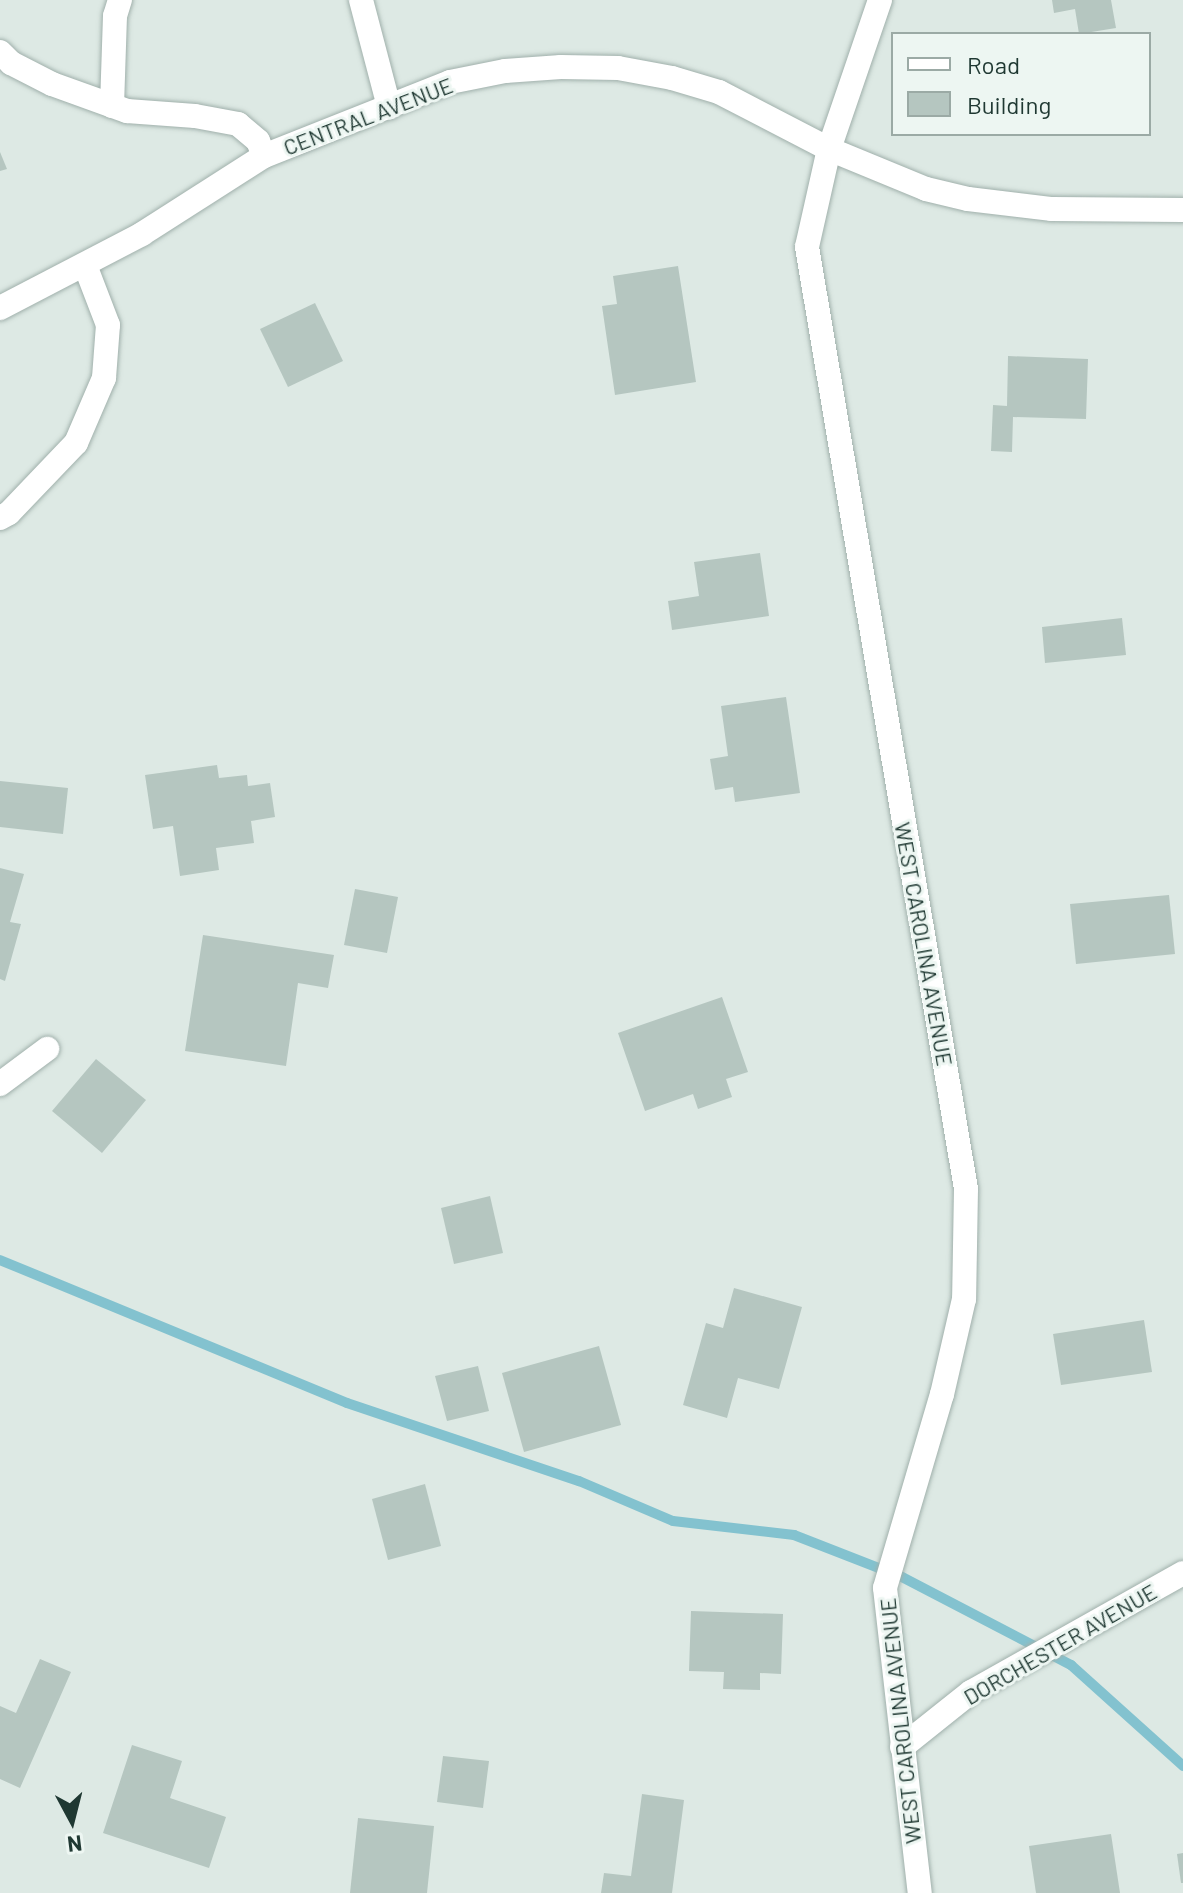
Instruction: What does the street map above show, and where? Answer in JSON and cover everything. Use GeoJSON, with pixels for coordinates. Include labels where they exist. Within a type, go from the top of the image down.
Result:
{"type":"FeatureCollection","features":[{"type":"Feature","properties":{"kind":"street"},"geometry":{"type":"LineString","coordinates":[[112,106],[115,16],[120,0]]}},
{"type":"Feature","properties":{"kind":"street"},"geometry":{"type":"LineString","coordinates":[[361,0],[389,107]]}},
{"type":"Feature","properties":{"kind":"street","name":"WEST CAROLINA AVENUE"},"geometry":{"type":"LineString","coordinates":[[880,0],[829,149],[807,247],[966,1189],[964,1299],[942,1394],[885,1588],[920,1893]]}},
{"type":"Feature","properties":{"kind":"street"},"geometry":{"type":"LineString","coordinates":[[0,52],[11,63],[52,84],[112,106],[238,124],[258,141],[264,156]]}},
{"type":"Feature","properties":{"kind":"street","name":"CENTRAL AVENUE"},"geometry":{"type":"LineString","coordinates":[[0,308],[142,234],[264,156],[450,82],[505,71],[561,67],[618,68],[672,78],[719,92],[829,149],[926,189],[968,199],[1052,209],[1183,210]]}},
{"type":"Feature","properties":{"kind":"street"},"geometry":{"type":"LineString","coordinates":[[0,518],[9,513],[76,443],[104,378],[108,325],[85,265]]}},
{"type":"Feature","properties":{"kind":"street"},"geometry":{"type":"LineString","coordinates":[[0,1084],[47,1049]]}},
{"type":"Feature","properties":{"kind":"street","name":"DORCHESTER AVENUE"},"geometry":{"type":"LineString","coordinates":[[902,1747],[971,1692],[1183,1573]]}},
{"type":"Feature","properties":{"kind":"building"},"geometry":{"type":"Polygon","coordinates":[[[1052,0],[1111,0],[1116,28],[1079,32],[1075,9],[1054,13],[1052,0]]]}},
{"type":"Feature","properties":{"kind":"building"},"geometry":{"type":"Polygon","coordinates":[[[0,152],[7,169],[0,171],[0,152]]]}},
{"type":"Feature","properties":{"kind":"building"},"geometry":{"type":"Polygon","coordinates":[[[678,266],[696,382],[615,395],[602,306],[617,304],[613,276],[678,266]]]}},
{"type":"Feature","properties":{"kind":"building"},"geometry":{"type":"Polygon","coordinates":[[[315,303],[343,361],[288,387],[260,329],[315,303]]]}},
{"type":"Feature","properties":{"kind":"building"},"geometry":{"type":"Polygon","coordinates":[[[1008,356],[1088,359],[1086,419],[1013,417],[1012,452],[991,451],[993,405],[1007,406],[1008,356]]]}},
{"type":"Feature","properties":{"kind":"building"},"geometry":{"type":"Polygon","coordinates":[[[760,553],[769,616],[672,630],[668,601],[699,596],[694,562],[760,553]]]}},
{"type":"Feature","properties":{"kind":"building"},"geometry":{"type":"Polygon","coordinates":[[[1122,618],[1126,655],[1045,663],[1042,627],[1122,618]]]}},
{"type":"Feature","properties":{"kind":"building"},"geometry":{"type":"Polygon","coordinates":[[[786,697],[800,793],[735,802],[733,787],[715,790],[710,759],[728,756],[721,706],[786,697]]]}},
{"type":"Feature","properties":{"kind":"building"},"geometry":{"type":"Polygon","coordinates":[[[217,765],[219,778],[247,775],[248,786],[270,783],[275,817],[251,821],[254,843],[216,848],[219,870],[180,876],[173,826],[153,829],[145,775],[217,765]]]}},
{"type":"Feature","properties":{"kind":"building"},"geometry":{"type":"Polygon","coordinates":[[[0,781],[68,788],[63,834],[0,827],[0,781]]]}},
{"type":"Feature","properties":{"kind":"building"},"geometry":{"type":"Polygon","coordinates":[[[0,868],[24,874],[10,922],[21,924],[5,981],[0,979],[0,868]]]}},
{"type":"Feature","properties":{"kind":"building"},"geometry":{"type":"Polygon","coordinates":[[[355,889],[398,897],[387,953],[344,945],[355,889]]]}},
{"type":"Feature","properties":{"kind":"building"},"geometry":{"type":"Polygon","coordinates":[[[1169,895],[1175,954],[1076,964],[1070,904],[1169,895]]]}},
{"type":"Feature","properties":{"kind":"building"},"geometry":{"type":"Polygon","coordinates":[[[203,935],[334,955],[328,988],[298,983],[286,1066],[185,1051],[203,935]]]}},
{"type":"Feature","properties":{"kind":"building"},"geometry":{"type":"Polygon","coordinates":[[[722,997],[748,1072],[726,1079],[732,1097],[698,1109],[693,1094],[645,1111],[618,1033],[722,997]]]}},
{"type":"Feature","properties":{"kind":"building"},"geometry":{"type":"Polygon","coordinates":[[[96,1059],[146,1100],[102,1153],[52,1111],[96,1059]]]}},
{"type":"Feature","properties":{"kind":"building"},"geometry":{"type":"Polygon","coordinates":[[[490,1196],[503,1253],[454,1264],[441,1208],[490,1196]]]}},
{"type":"Feature","properties":{"kind":"building"},"geometry":{"type":"Polygon","coordinates":[[[734,1288],[802,1307],[779,1389],[738,1378],[727,1418],[683,1405],[706,1323],[723,1328],[734,1288]]]}},
{"type":"Feature","properties":{"kind":"building"},"geometry":{"type":"Polygon","coordinates":[[[1144,1320],[1152,1372],[1061,1385],[1053,1334],[1144,1320]]]}},
{"type":"Feature","properties":{"kind":"building"},"geometry":{"type":"Polygon","coordinates":[[[599,1346],[621,1425],[524,1452],[502,1373],[599,1346]]]}},
{"type":"Feature","properties":{"kind":"building"},"geometry":{"type":"Polygon","coordinates":[[[478,1366],[489,1411],[447,1421],[435,1376],[478,1366]]]}},
{"type":"Feature","properties":{"kind":"building"},"geometry":{"type":"Polygon","coordinates":[[[425,1484],[441,1546],[388,1560],[372,1499],[425,1484]]]}},
{"type":"Feature","properties":{"kind":"building"},"geometry":{"type":"Polygon","coordinates":[[[691,1611],[783,1614],[781,1674],[760,1673],[760,1690],[723,1689],[724,1672],[689,1671],[691,1611]]]}},
{"type":"Feature","properties":{"kind":"building"},"geometry":{"type":"Polygon","coordinates":[[[40,1659],[71,1672],[20,1788],[0,1779],[0,1706],[16,1713],[40,1659]]]}},
{"type":"Feature","properties":{"kind":"building"},"geometry":{"type":"Polygon","coordinates":[[[132,1745],[182,1761],[170,1798],[226,1817],[209,1868],[103,1833],[132,1745]]]}},
{"type":"Feature","properties":{"kind":"building"},"geometry":{"type":"Polygon","coordinates":[[[443,1756],[489,1761],[483,1808],[437,1802],[443,1756]]]}},
{"type":"Feature","properties":{"kind":"building"},"geometry":{"type":"Polygon","coordinates":[[[642,1794],[684,1800],[672,1893],[601,1893],[604,1873],[631,1876],[642,1794]]]}},
{"type":"Feature","properties":{"kind":"building"},"geometry":{"type":"Polygon","coordinates":[[[358,1818],[434,1826],[427,1893],[350,1893],[358,1818]]]}},
{"type":"Feature","properties":{"kind":"building"},"geometry":{"type":"Polygon","coordinates":[[[1111,1834],[1120,1893],[1036,1893],[1029,1846],[1111,1834]]]}},
{"type":"Feature","properties":{"kind":"building"},"geometry":{"type":"Polygon","coordinates":[[[1183,1853],[1183,1883],[1181,1883],[1177,1854],[1183,1853]]]}},
{"type":"Feature","properties":{"kind":"waterway"},"geometry":{"type":"LineString","coordinates":[[0,1260],[347,1403],[579,1481],[673,1521],[794,1535],[902,1577],[1071,1665],[1183,1766]]}}]}
